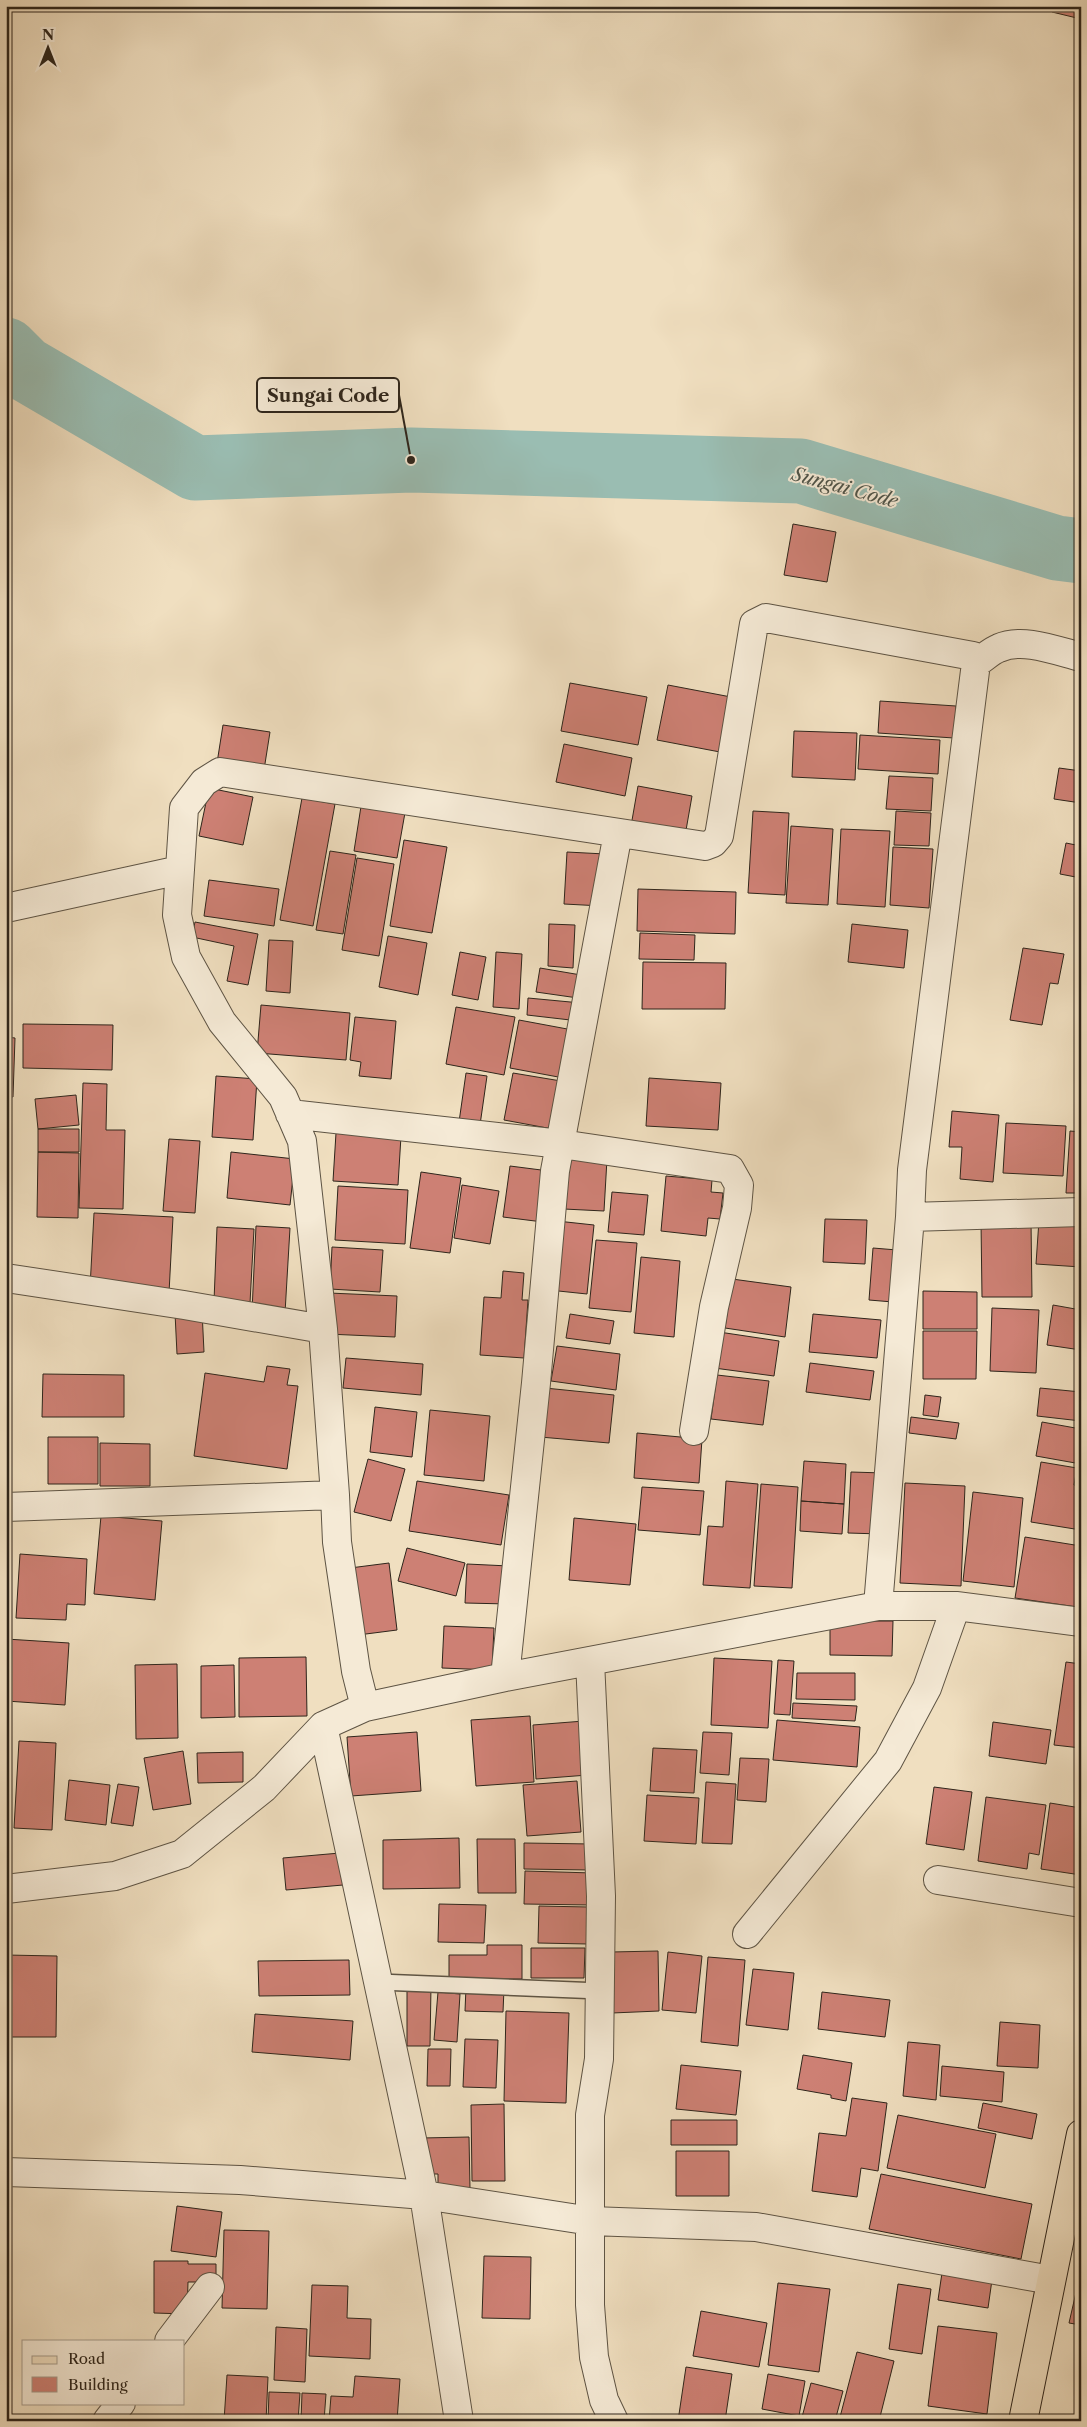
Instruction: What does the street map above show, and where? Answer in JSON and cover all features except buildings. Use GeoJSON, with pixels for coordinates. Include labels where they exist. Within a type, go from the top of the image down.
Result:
{"type":"FeatureCollection","features":[{"type":"Feature","properties":{"kind":"main road"},"geometry":{"type":"LineString","coordinates":[[1023,2421],[1081,2135]]}},
{"type":"Feature","properties":{"kind":"street"},"geometry":{"type":"LineString","coordinates":[[365,1707],[356,1671],[336,1542],[335,1495],[323,1329],[302,1141],[283,1097],[222,1022],[186,957],[177,915],[184,808],[204,782],[220,772],[704,846],[713,843],[719,836],[754,624],[760,619],[766,618],[966,654],[973,656],[976,663],[913,1161],[878,1606]]}},
{"type":"Feature","properties":{"kind":"street"},"geometry":{"type":"LineString","coordinates":[[976,663],[998,648],[1009,644],[1037,646],[1081,657]]}},
{"type":"Feature","properties":{"kind":"street"},"geometry":{"type":"LineString","coordinates":[[505,1677],[536,1383],[555,1171],[618,833]]}},
{"type":"Feature","properties":{"kind":"street"},"geometry":{"type":"LineString","coordinates":[[6,908],[180,870]]}},
{"type":"Feature","properties":{"kind":"street"},"geometry":{"type":"LineString","coordinates":[[290,1114],[561,1144],[730,1169],[739,1185],[737,1208],[714,1307],[694,1431]]}},
{"type":"Feature","properties":{"kind":"street"},"geometry":{"type":"LineString","coordinates":[[910,1217],[1081,1212]]}},
{"type":"Feature","properties":{"kind":"street"},"geometry":{"type":"LineString","coordinates":[[6,1278],[323,1329]]}},
{"type":"Feature","properties":{"kind":"street"},"geometry":{"type":"LineString","coordinates":[[6,1507],[335,1495]]}},
{"type":"Feature","properties":{"kind":"street"},"geometry":{"type":"LineString","coordinates":[[6,1889],[115,1876],[182,1854],[264,1788],[323,1726],[365,1707],[505,1677],[878,1606],[956,1606],[1081,1622]]}},
{"type":"Feature","properties":{"kind":"street"},"geometry":{"type":"LineString","coordinates":[[747,1934],[888,1761],[927,1688],[956,1606]]}},
{"type":"Feature","properties":{"kind":"street"},"geometry":{"type":"LineString","coordinates":[[590,1661],[601,1896],[599,2059],[590,2115],[590,2305],[594,2357],[604,2400],[614,2421]]}},
{"type":"Feature","properties":{"kind":"street"},"geometry":{"type":"LineString","coordinates":[[323,1726],[424,2195],[459,2421]]}},
{"type":"Feature","properties":{"kind":"street"},"geometry":{"type":"LineString","coordinates":[[938,1880],[1081,1903]]}},
{"type":"Feature","properties":{"kind":"street"},"geometry":{"type":"LineString","coordinates":[[6,2172],[240,2180],[424,2195],[591,2221],[756,2227],[1051,2280]]}},
{"type":"Feature","properties":{"kind":"street"},"geometry":{"type":"LineString","coordinates":[[170,2340],[210,2287]]}},
{"type":"Feature","properties":{"kind":"street"},"geometry":{"type":"LineString","coordinates":[[107,2421],[120,2404]]}},
{"type":"Feature","properties":{"kind":"lane"},"geometry":{"type":"LineString","coordinates":[[379,1982],[600,1991]]}},
{"type":"Feature","properties":{"kind":"waterway","name":"Sungai Code"},"geometry":{"type":"LineString","coordinates":[[6,350],[24,368],[195,468],[411,460],[801,471],[1057,548],[1081,551]]}},
{"type":"Feature","properties":{"kind":"place","name":"Sungai Code"},"geometry":{"type":"Point","coordinates":[411,460]}}]}
